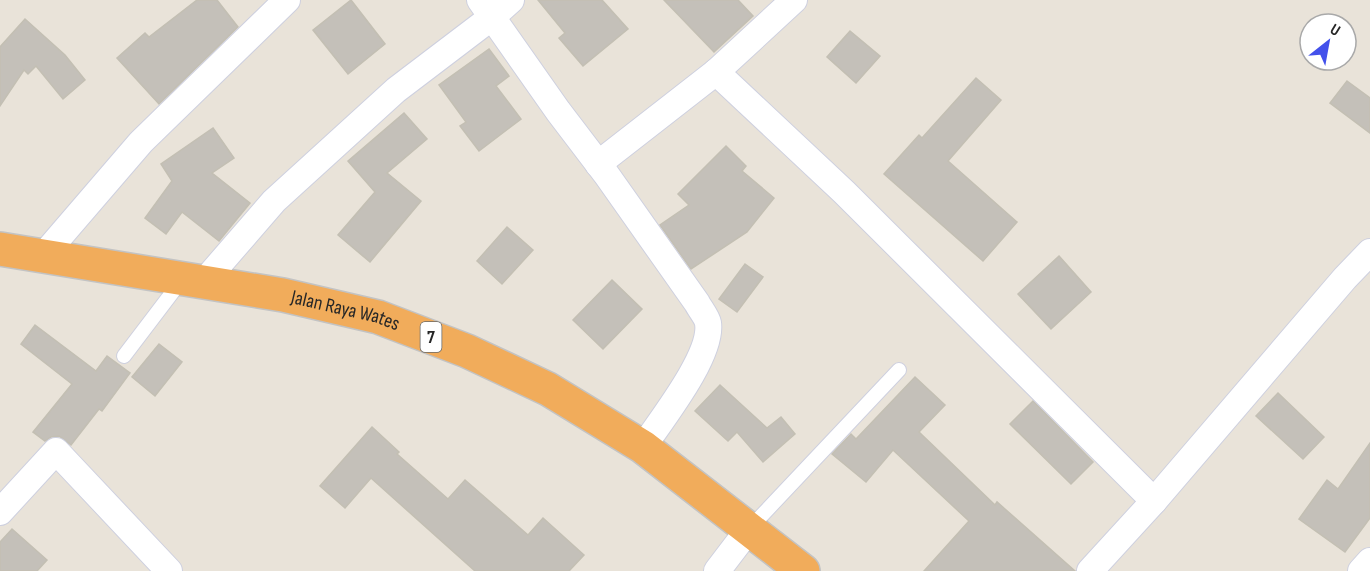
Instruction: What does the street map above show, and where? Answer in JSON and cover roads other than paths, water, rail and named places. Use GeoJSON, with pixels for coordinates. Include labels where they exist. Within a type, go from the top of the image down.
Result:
{"type":"FeatureCollection","features":[{"type":"Feature","properties":{"kind":"highway","name":"Jalan Raya Wates"},"geometry":{"type":"LineString","coordinates":[[0,249],[283,295],[378,317],[467,351],[548,388],[643,447],[803,571]]}},
{"type":"Feature","properties":{"kind":"street"},"geometry":{"type":"LineString","coordinates":[[43,256],[141,142],[287,0]]}},
{"type":"Feature","properties":{"kind":"street"},"geometry":{"type":"LineString","coordinates":[[598,164],[716,72],[794,0]]}},
{"type":"Feature","properties":{"kind":"street"},"geometry":{"type":"LineString","coordinates":[[192,281],[300,177],[396,90],[495,6],[558,111],[606,174],[697,303],[708,323],[705,349],[694,370],[643,447]]}},
{"type":"Feature","properties":{"kind":"street"},"geometry":{"type":"LineString","coordinates":[[716,72],[844,192],[1154,501]]}},
{"type":"Feature","properties":{"kind":"street"},"geometry":{"type":"LineString","coordinates":[[1090,571],[1154,501],[1345,278],[1370,252]]}},
{"type":"Feature","properties":{"kind":"street"},"geometry":{"type":"LineString","coordinates":[[0,512],[56,451],[169,571]]}},
{"type":"Feature","properties":{"kind":"street"},"geometry":{"type":"LineString","coordinates":[[717,571],[749,529]]}},
{"type":"Feature","properties":{"kind":"street"},"geometry":{"type":"LineString","coordinates":[[1361,571],[1370,561]]}},
{"type":"Feature","properties":{"kind":"lane"},"geometry":{"type":"LineString","coordinates":[[124,356],[192,281]]}},
{"type":"Feature","properties":{"kind":"lane"},"geometry":{"type":"LineString","coordinates":[[749,529],[899,370]]}}]}
